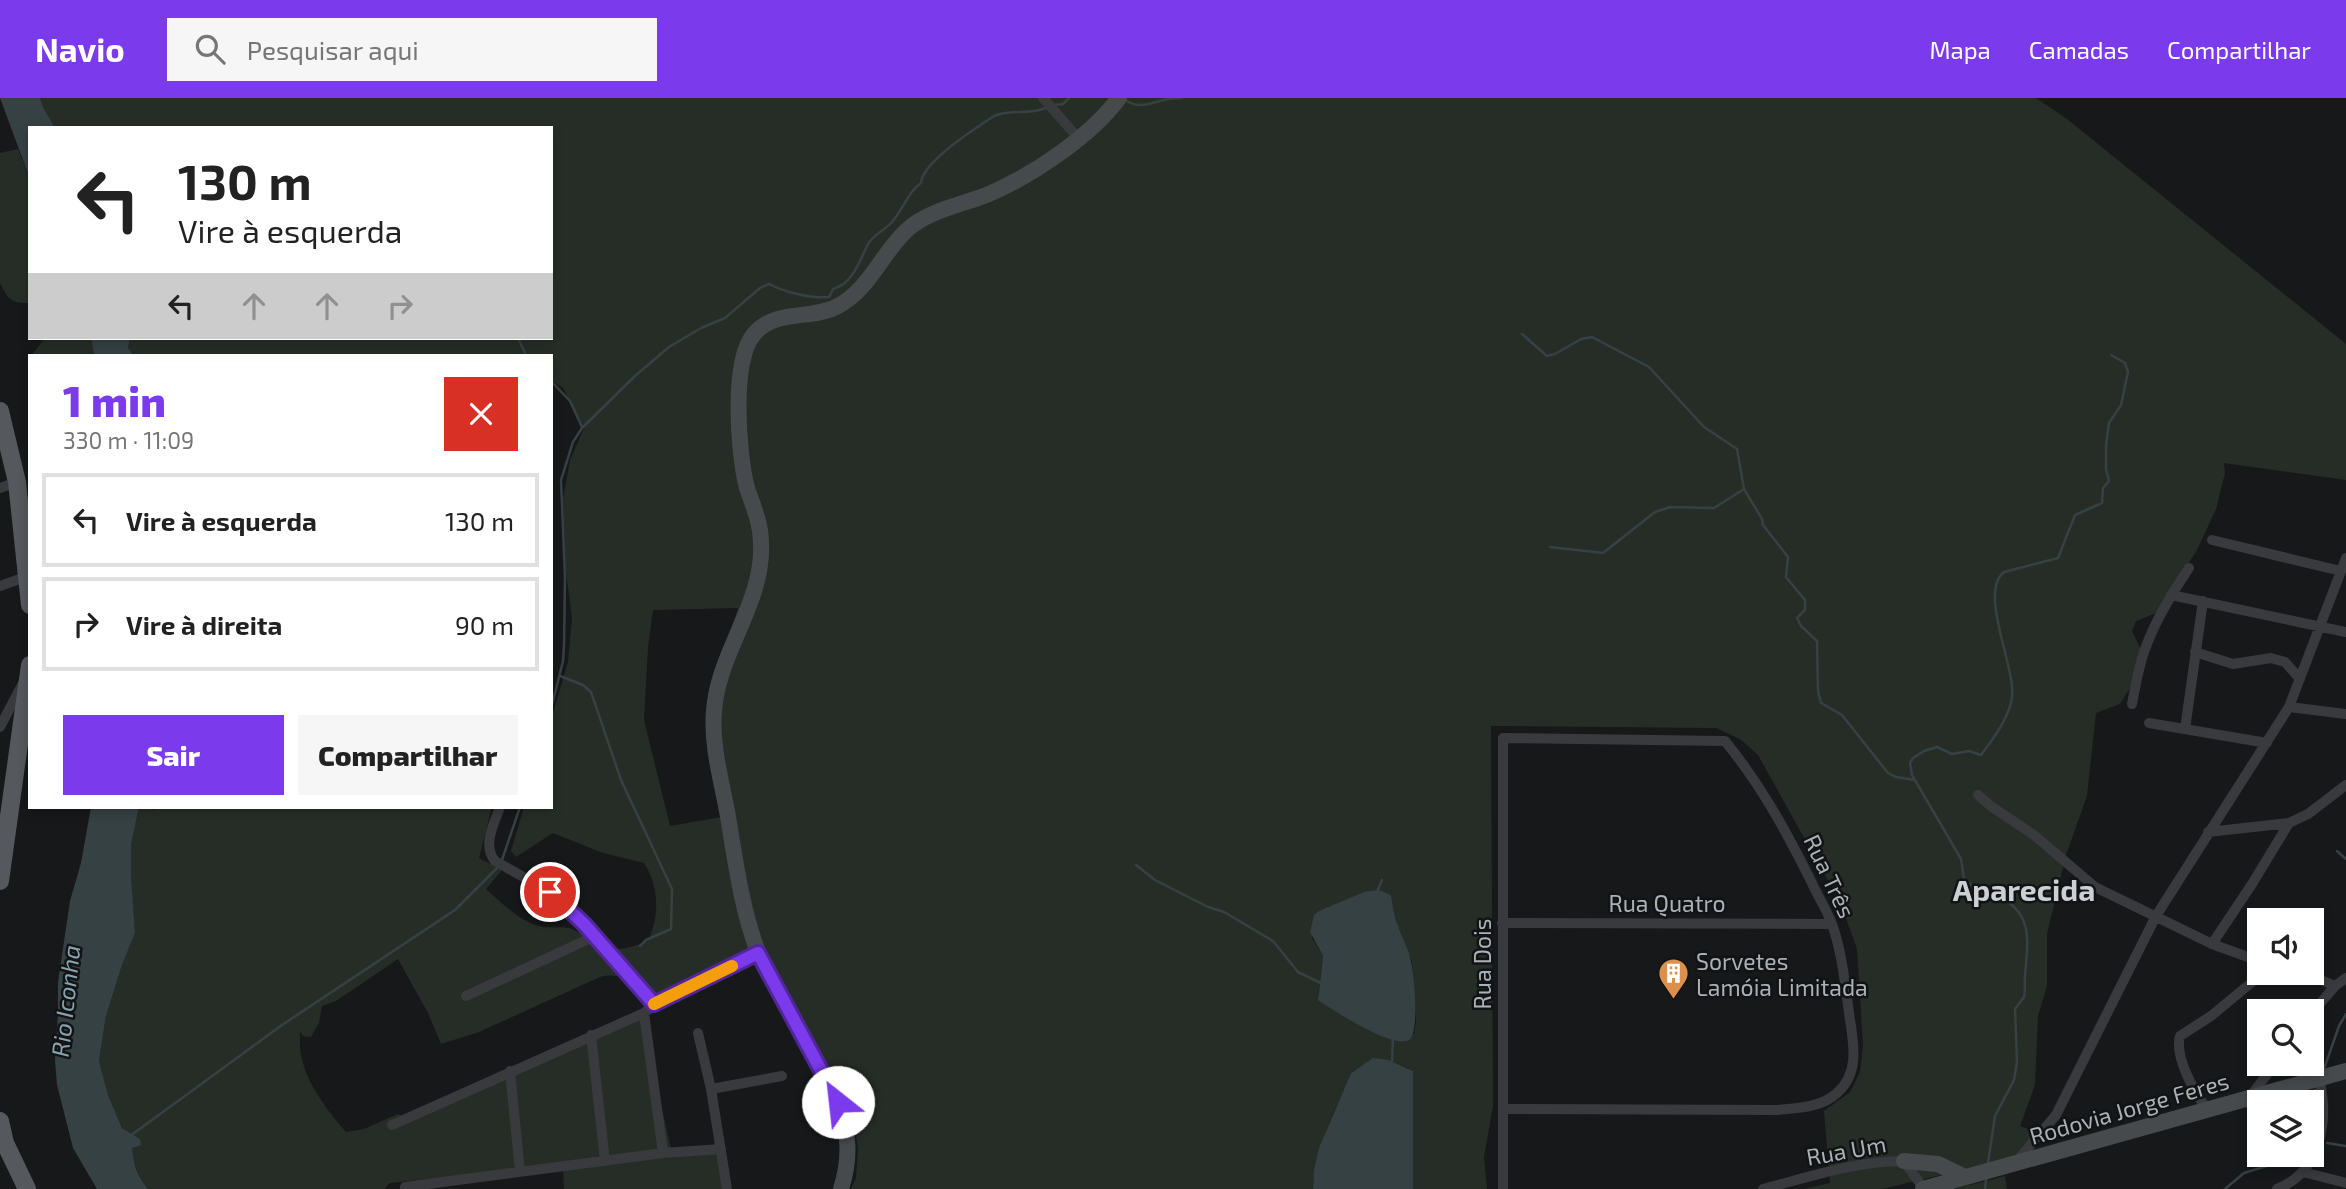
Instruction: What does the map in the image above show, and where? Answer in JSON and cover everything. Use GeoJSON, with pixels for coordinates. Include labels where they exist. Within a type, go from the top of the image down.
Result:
{"type":"FeatureCollection","features":[{"type":"Feature","properties":{"kind":"main road"},"geometry":{"type":"LineString","coordinates":[[0,411],[9,485],[28,576]]}},
{"type":"Feature","properties":{"kind":"main road"},"geometry":{"type":"LineString","coordinates":[[0,881],[28,679]]}},
{"type":"Feature","properties":{"kind":"main road"},"geometry":{"type":"LineString","coordinates":[[0,1121],[2,1148],[27,1189]]}},
{"type":"Feature","properties":{"kind":"street"},"geometry":{"type":"LineString","coordinates":[[1044,98],[1079,139]]}},
{"type":"Feature","properties":{"kind":"street"},"geometry":{"type":"LineString","coordinates":[[841,1189],[847,1171],[847,1126],[838,1102],[758,953],[734,852],[714,736],[714,710],[719,685],[755,589],[761,565],[758,518],[741,460],[739,427],[744,352],[754,334],[768,323],[791,314],[835,308],[848,299],[913,225],[933,213],[991,193],[1025,175],[1096,126],[1119,98]]}},
{"type":"Feature","properties":{"kind":"street"},"geometry":{"type":"LineString","coordinates":[[2014,1164],[2056,1115],[2156,916],[2289,707],[2344,564],[2212,540]]}},
{"type":"Feature","properties":{"kind":"street"},"geometry":{"type":"LineString","coordinates":[[2132,704],[2143,654],[2171,595],[2189,568]]}},
{"type":"Feature","properties":{"kind":"street"},"geometry":{"type":"LineString","coordinates":[[0,586],[28,576]]}},
{"type":"Feature","properties":{"kind":"street"},"geometry":{"type":"LineString","coordinates":[[2171,595],[2346,632]]}},
{"type":"Feature","properties":{"kind":"street"},"geometry":{"type":"LineString","coordinates":[[2185,729],[2203,601]]}},
{"type":"Feature","properties":{"kind":"street"},"geometry":{"type":"LineString","coordinates":[[2195,652],[2233,664],[2271,658],[2285,662],[2300,679]]}},
{"type":"Feature","properties":{"kind":"street"},"geometry":{"type":"LineString","coordinates":[[0,727],[28,674]]}},
{"type":"Feature","properties":{"kind":"street"},"geometry":{"type":"LineString","coordinates":[[2289,707],[2346,714]]}},
{"type":"Feature","properties":{"kind":"street"},"geometry":{"type":"LineString","coordinates":[[2149,723],[2267,743]]}},
{"type":"Feature","properties":{"kind":"street","name":"Rua Dois"},"geometry":{"type":"LineString","coordinates":[[1503,738],[1503,1189]]}},
{"type":"Feature","properties":{"kind":"street","name":"Rua Três"},"geometry":{"type":"LineString","coordinates":[[1503,738],[1725,741],[1781,821],[1832,924],[1844,978],[1854,1050],[1853,1066],[1848,1080],[1838,1093],[1812,1106],[1777,1110],[1503,1109]]}},
{"type":"Feature","properties":{"kind":"street"},"geometry":{"type":"LineString","coordinates":[[2208,832],[2289,822],[2308,814],[2346,785]]}},
{"type":"Feature","properties":{"kind":"street"},"geometry":{"type":"LineString","coordinates":[[1979,795],[2034,835],[2095,887],[2212,944],[2247,957]]}},
{"type":"Feature","properties":{"kind":"street"},"geometry":{"type":"LineString","coordinates":[[499,809],[489,842],[495,861],[550,892],[595,936],[654,1004]]}},
{"type":"Feature","properties":{"kind":"street"},"geometry":{"type":"LineString","coordinates":[[2212,944],[2289,822]]}},
{"type":"Feature","properties":{"kind":"street","name":"Rua Quatro"},"geometry":{"type":"LineString","coordinates":[[1503,923],[1832,924]]}},
{"type":"Feature","properties":{"kind":"street"},"geometry":{"type":"LineString","coordinates":[[466,996],[595,936]]}},
{"type":"Feature","properties":{"kind":"street"},"geometry":{"type":"LineString","coordinates":[[392,1125],[644,1013],[654,1004],[758,953]]}},
{"type":"Feature","properties":{"kind":"street"},"geometry":{"type":"LineString","coordinates":[[2324,999],[2346,978]]}},
{"type":"Feature","properties":{"kind":"street"},"geometry":{"type":"LineString","coordinates":[[2324,981],[2335,986]]}},
{"type":"Feature","properties":{"kind":"street"},"geometry":{"type":"LineString","coordinates":[[2208,1110],[2193,1087],[2182,1060],[2178,1047],[2180,1036],[2211,1016],[2248,985]]}},
{"type":"Feature","properties":{"kind":"street"},"geometry":{"type":"LineString","coordinates":[[644,1013],[663,1153]]}},
{"type":"Feature","properties":{"kind":"street"},"geometry":{"type":"LineString","coordinates":[[698,1033],[727,1189]]}},
{"type":"Feature","properties":{"kind":"street"},"geometry":{"type":"LineString","coordinates":[[592,1035],[605,1161]]}},
{"type":"Feature","properties":{"kind":"street"},"geometry":{"type":"LineString","coordinates":[[510,1071],[520,1172]]}},
{"type":"Feature","properties":{"kind":"street","name":"Rodovia Jorge Feres"},"geometry":{"type":"LineString","coordinates":[[2277,1090],[2346,1071]]}},
{"type":"Feature","properties":{"kind":"street"},"geometry":{"type":"LineString","coordinates":[[710,1089],[782,1076]]}},
{"type":"Feature","properties":{"kind":"street"},"geometry":{"type":"LineString","coordinates":[[2255,1090],[2266,1076]]}},
{"type":"Feature","properties":{"kind":"street"},"geometry":{"type":"LineString","coordinates":[[2277,1189],[2289,1184],[2303,1172],[2318,1147],[2324,1106],[2319,1078]]}},
{"type":"Feature","properties":{"kind":"street","name":"Rodovia Jorge Feres"},"geometry":{"type":"LineString","coordinates":[[1923,1189],[2247,1099]]}},
{"type":"Feature","properties":{"kind":"street"},"geometry":{"type":"LineString","coordinates":[[405,1187],[663,1153],[721,1149]]}},
{"type":"Feature","properties":{"kind":"street"},"geometry":{"type":"LineString","coordinates":[[1904,1161],[1938,1164],[1965,1177]]}},
{"type":"Feature","properties":{"kind":"street","name":"Rua Um"},"geometry":{"type":"LineString","coordinates":[[1763,1189],[1831,1171],[1878,1162],[1904,1161],[1923,1189]]}},
{"type":"Feature","properties":{"kind":"street"},"geometry":{"type":"LineString","coordinates":[[2303,1172],[2346,1183]]}},
{"type":"Feature","properties":{"kind":"shaded area"},"geometry":{"type":"Polygon","coordinates":[[[40,98],[2036,98],[2067,119],[2346,344],[2346,480],[2224,463],[2225,473],[2216,509],[2197,550],[2156,613],[2136,621],[2132,631],[2142,652],[2135,680],[2120,704],[2096,713],[2087,796],[2066,855],[2047,934],[2047,986],[2038,1016],[2035,1085],[2020,1126],[2041,1134],[2029,1154],[1882,1189],[1804,1189],[1830,1183],[1824,1111],[1850,1092],[1860,1072],[1863,1045],[1857,949],[1841,904],[1758,755],[1740,739],[1716,728],[1491,726],[1493,1106],[1484,1157],[1487,1189],[1413,1189],[1413,1071],[1397,1064],[1373,1062],[1351,1073],[1317,1159],[1313,1189],[851,1189],[856,1178],[858,1148],[853,1120],[830,1068],[764,955],[653,1002],[630,981],[616,976],[600,977],[479,1032],[441,1044],[428,1013],[398,959],[336,1001],[322,1006],[319,1023],[311,1037],[303,1036],[300,1031],[301,1056],[309,1079],[346,1132],[364,1129],[398,1114],[407,1118],[642,1019],[671,1149],[724,1155],[730,1189],[564,1189],[563,1165],[390,1183],[384,1189],[148,1189],[137,1170],[132,1148],[140,1139],[122,1128],[108,1095],[99,1061],[106,1016],[135,933],[130,877],[131,845],[139,809],[491,809],[479,858],[502,870],[486,889],[521,918],[545,927],[572,929],[606,948],[624,948],[648,941],[655,922],[656,901],[653,881],[644,863],[603,853],[553,833],[516,857],[511,851],[523,809],[553,809],[553,712],[568,662],[572,618],[566,572],[563,499],[570,460],[584,428],[563,388],[553,381],[553,354],[132,354],[128,349],[130,340],[553,340],[553,126],[54,126],[40,98]],[[738,608],[653,610],[644,720],[670,826],[727,816],[716,679],[738,608]],[[1364,892],[1314,915],[1312,938],[1323,956],[1318,996],[1414,1034],[1416,1021],[1412,962],[1395,920],[1391,895],[1364,892]]]}},
{"type":"Feature","properties":{"kind":"shaded area"},"geometry":{"type":"Polygon","coordinates":[[[18,149],[28,174],[28,303],[11,299],[0,283],[0,153],[18,149]]]}},
{"type":"Feature","properties":{"kind":"shaded area"},"geometry":{"type":"Polygon","coordinates":[[[43,340],[91,340],[94,354],[33,354],[43,340]]]}},
{"type":"Feature","properties":{"kind":"shaded area"},"geometry":{"type":"Polygon","coordinates":[[[2005,1176],[2007,1189],[1954,1189],[2005,1176]]]}},
{"type":"Feature","properties":{"kind":"water"},"geometry":{"type":"Polygon","coordinates":[[[0,98],[40,98],[54,126],[28,126],[28,174],[0,98]]]}},
{"type":"Feature","properties":{"kind":"water"},"geometry":{"type":"Polygon","coordinates":[[[91,340],[130,340],[128,348],[132,354],[94,354],[91,340]]]}},
{"type":"Feature","properties":{"kind":"water","name":"Rio Iconha"},"geometry":{"type":"Polygon","coordinates":[[[91,809],[139,809],[131,845],[135,933],[106,1016],[99,1061],[108,1095],[122,1128],[140,1139],[141,1145],[132,1148],[137,1170],[148,1189],[97,1189],[73,1148],[57,1085],[55,1061],[58,982],[70,901],[81,863],[91,809]]]}},
{"type":"Feature","properties":{"kind":"water"},"geometry":{"type":"Polygon","coordinates":[[[1379,890],[1391,895],[1411,962],[1415,1015],[1409,1040],[1390,1039],[1377,1034],[1318,1000],[1323,956],[1310,932],[1314,915],[1364,892],[1379,890]]]}},
{"type":"Feature","properties":{"kind":"water"},"geometry":{"type":"Polygon","coordinates":[[[1373,1058],[1388,1060],[1413,1071],[1413,1189],[1313,1189],[1319,1148],[1351,1073],[1373,1058]]]}},
{"type":"Feature","properties":{"kind":"waterway"},"geometry":{"type":"LineString","coordinates":[[1053,105],[1063,104],[1069,98]]}},
{"type":"Feature","properties":{"kind":"waterway"},"geometry":{"type":"LineString","coordinates":[[1125,100],[1144,105],[1182,98]]}},
{"type":"Feature","properties":{"kind":"waterway"},"geometry":{"type":"LineString","coordinates":[[553,701],[564,646],[565,577],[561,480],[573,442],[582,428],[669,347],[701,328],[725,318],[760,288],[769,284],[798,294],[829,297],[833,289],[851,277],[870,241],[892,222],[913,190],[921,183],[930,165],[940,156],[994,116],[1046,108]]}},
{"type":"Feature","properties":{"kind":"waterway"},"geometry":{"type":"LineString","coordinates":[[1522,334],[1547,356],[1581,339],[1592,337],[1649,367],[1704,427],[1737,449],[1744,489],[1763,525],[1788,557],[1786,577],[1805,600],[1805,610],[1797,618],[1801,626],[1817,641],[1818,691],[1821,703],[1842,715],[1888,773],[1915,780]]}},
{"type":"Feature","properties":{"kind":"waterway"},"geometry":{"type":"LineString","coordinates":[[519,340],[526,354]]}},
{"type":"Feature","properties":{"kind":"waterway"},"geometry":{"type":"LineString","coordinates":[[1988,1163],[1995,1116],[2014,1080],[2017,1062],[2015,1009],[2024,997],[2027,935],[2020,914],[2012,905],[1989,887],[1977,890],[1964,879],[1961,859],[1912,775],[1910,763],[1924,751],[1937,747],[1952,754],[1969,751],[1981,755],[2004,721],[2012,698],[2012,685],[1996,612],[1997,582],[2004,572],[2058,558],[2075,515],[2102,503],[2103,488],[2109,481],[2106,469],[2109,423],[2121,405],[2128,372],[2125,363],[2111,355]]}},
{"type":"Feature","properties":{"kind":"waterway"},"geometry":{"type":"LineString","coordinates":[[553,383],[570,401],[582,427]]}},
{"type":"Feature","properties":{"kind":"waterway"},"geometry":{"type":"LineString","coordinates":[[1550,547],[1603,553],[1655,512],[1670,507],[1714,508],[1744,489]]}},
{"type":"Feature","properties":{"kind":"waterway"},"geometry":{"type":"LineString","coordinates":[[560,676],[583,685],[591,692],[621,780],[672,889],[671,929],[646,940],[640,946]]}},
{"type":"Feature","properties":{"kind":"waterway"},"geometry":{"type":"LineString","coordinates":[[502,860],[519,809]]}},
{"type":"Feature","properties":{"kind":"waterway"},"geometry":{"type":"LineString","coordinates":[[2337,851],[2346,859]]}},
{"type":"Feature","properties":{"kind":"waterway"},"geometry":{"type":"LineString","coordinates":[[1136,865],[1155,880],[1208,907],[1224,912],[1273,941],[1298,972],[1323,984]]}},
{"type":"Feature","properties":{"kind":"waterway"},"geometry":{"type":"LineString","coordinates":[[130,1136],[282,1025],[455,910],[499,866]]}},
{"type":"Feature","properties":{"kind":"waterway"},"geometry":{"type":"LineString","coordinates":[[1377,892],[1382,880]]}},
{"type":"Feature","properties":{"kind":"waterway"},"geometry":{"type":"LineString","coordinates":[[2324,1069],[2346,1014]]}},
{"type":"Feature","properties":{"kind":"waterway"},"geometry":{"type":"LineString","coordinates":[[1392,1062],[1393,1037]]}},
{"type":"Feature","properties":{"kind":"waterway"},"geometry":{"type":"LineString","coordinates":[[2327,1143],[2346,1146]]}},
{"type":"Feature","properties":{"kind":"waterway"},"geometry":{"type":"LineString","coordinates":[[2225,1189],[2244,1173],[2263,1167]]}},
{"type":"Feature","properties":{"kind":"waterway"},"geometry":{"type":"LineString","coordinates":[[1985,1189],[1986,1179]]}},
{"type":"Feature","properties":{"kind":"slow traffic"},"geometry":{"type":"LineString","coordinates":[[654,1004],[732,966]]}},
{"type":"Feature","properties":{"kind":"place","name":"Sorvetes Lamóia Limitada"},"geometry":{"type":"Point","coordinates":[1673,1001]}},
{"type":"Feature","properties":{"kind":"district","name":"Aparecida"},"geometry":{"type":"Point","coordinates":[2024,889]}},
{"type":"Feature","properties":{"kind":"route"},"geometry":{"type":"LineString","coordinates":[[550,892],[584,924],[654,1004],[758,953],[838,1102]]}}]}
